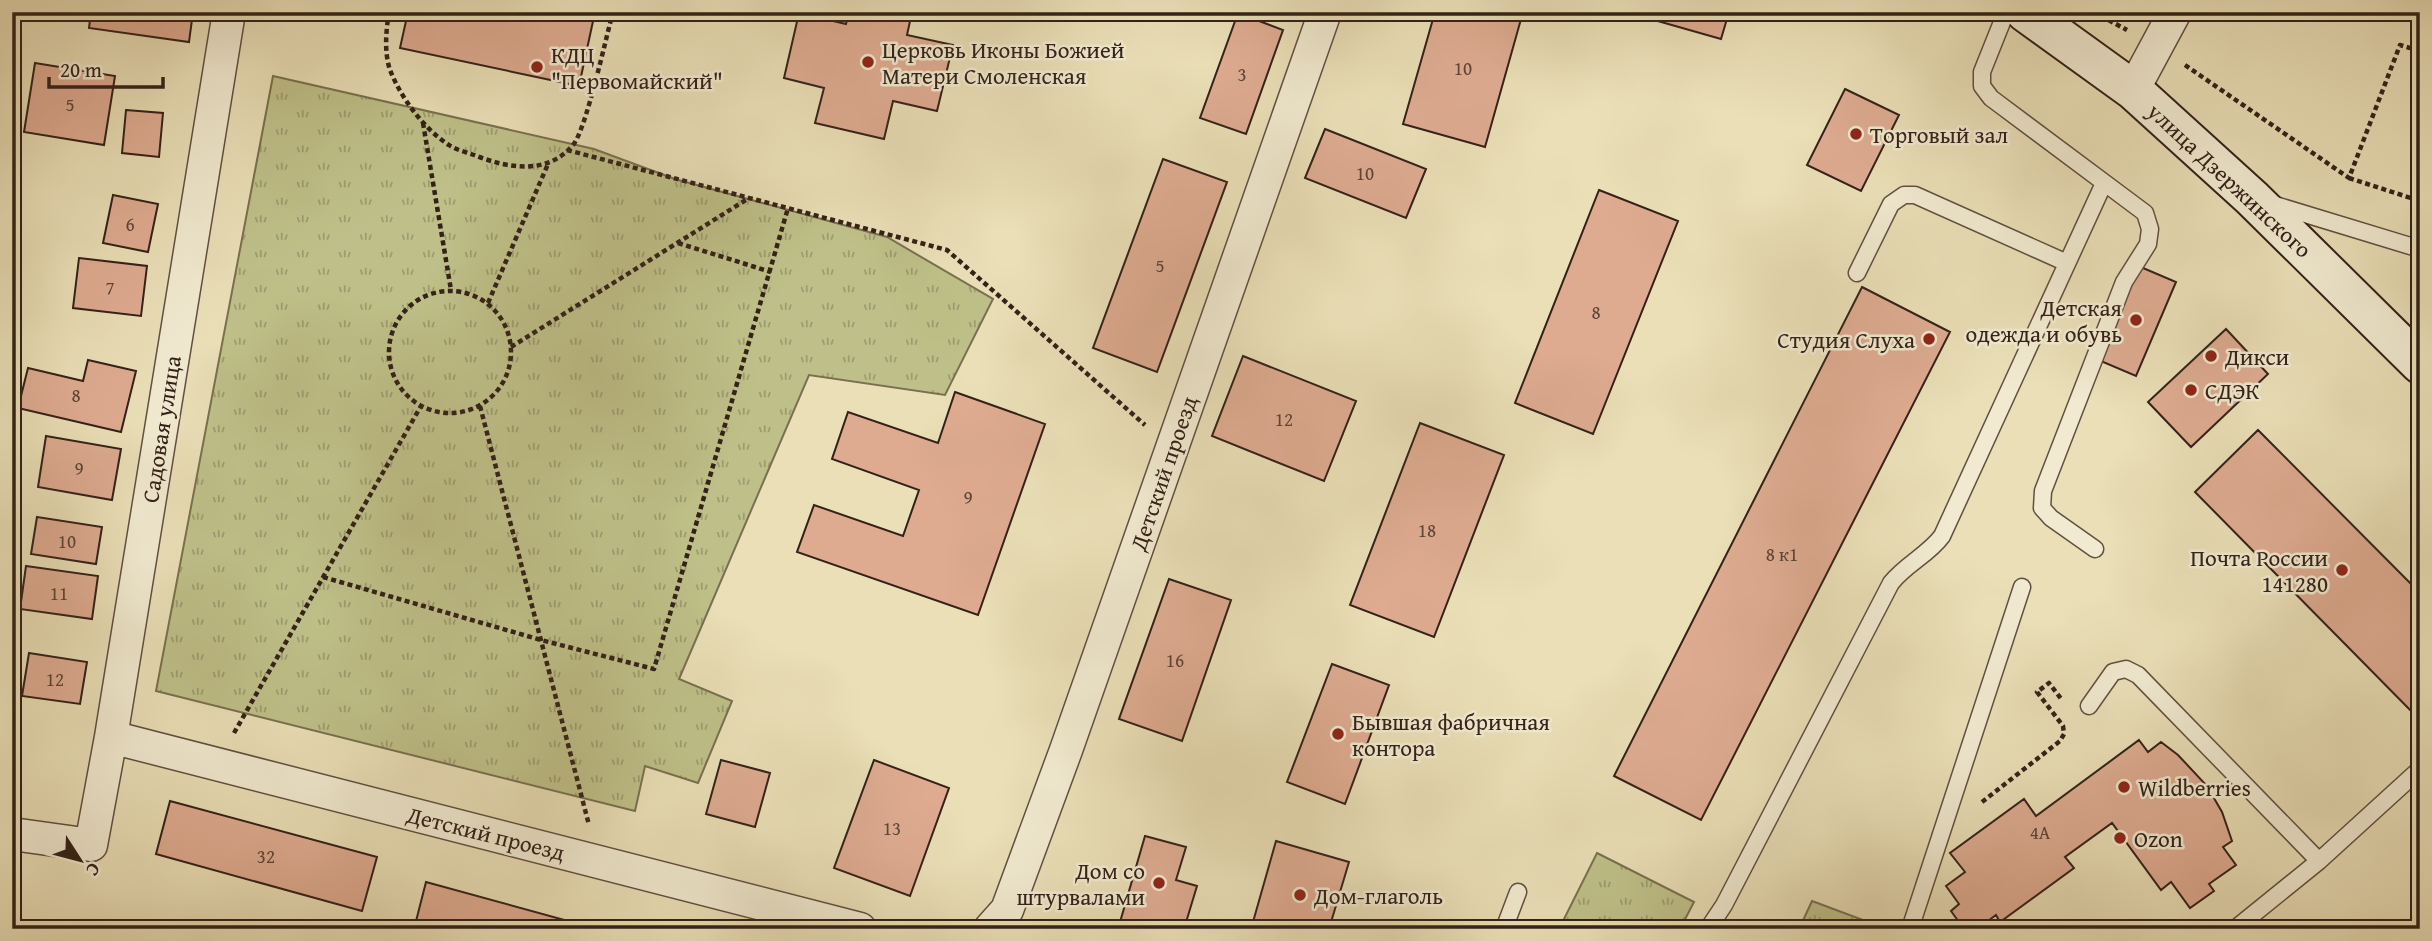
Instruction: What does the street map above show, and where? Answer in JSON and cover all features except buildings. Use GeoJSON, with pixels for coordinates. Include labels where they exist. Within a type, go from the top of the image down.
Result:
{"type":"FeatureCollection","features":[{"type":"Feature","properties":{"kind":"street","name":"Садовая улица"},"geometry":{"type":"LineString","coordinates":[[12,834],[91,845],[229,12]]}},
{"type":"Feature","properties":{"kind":"street","name":"Детский проезд"},"geometry":{"type":"LineString","coordinates":[[990,929],[1007,910],[1071,737],[1325,12]]}},
{"type":"Feature","properties":{"kind":"street","name":"улица Дзержинского"},"geometry":{"type":"LineString","coordinates":[[2025,12],[2133,90],[2252,198],[2420,364]]}},
{"type":"Feature","properties":{"kind":"street"},"geometry":{"type":"LineString","coordinates":[[2133,90],[2175,12]]}},
{"type":"Feature","properties":{"kind":"street","name":"Детский проезд"},"geometry":{"type":"LineString","coordinates":[[111,737],[860,929]]}},
{"type":"Feature","properties":{"kind":"lane"},"geometry":{"type":"LineString","coordinates":[[2006,12],[1982,72],[1982,86],[1991,98],[2145,213],[2150,229],[2148,244],[2124,282],[2043,491],[2042,508],[2050,518],[2095,549]]}},
{"type":"Feature","properties":{"kind":"lane"},"geometry":{"type":"LineString","coordinates":[[1708,929],[1724,905],[1891,583],[1904,568],[1929,551],[1942,536],[2104,183]]}},
{"type":"Feature","properties":{"kind":"lane"},"geometry":{"type":"LineString","coordinates":[[1857,273],[1891,204],[1904,195],[1915,195],[2067,263]]}},
{"type":"Feature","properties":{"kind":"lane"},"geometry":{"type":"LineString","coordinates":[[2252,198],[2420,249]]}},
{"type":"Feature","properties":{"kind":"lane"},"geometry":{"type":"LineString","coordinates":[[1910,929],[2022,587]]}},
{"type":"Feature","properties":{"kind":"lane"},"geometry":{"type":"LineString","coordinates":[[2089,706],[2113,672],[2126,669],[2138,675],[2319,861]]}},
{"type":"Feature","properties":{"kind":"lane"},"geometry":{"type":"LineString","coordinates":[[2235,929],[2319,861],[2420,769]]}},
{"type":"Feature","properties":{"kind":"lane"},"geometry":{"type":"LineString","coordinates":[[1504,929],[1518,892]]}},
{"type":"Feature","properties":{"kind":"path"},"geometry":{"type":"LineString","coordinates":[[389,12],[386,37],[390,69],[405,99],[422,122],[450,146],[490,161],[527,168],[549,164],[575,144],[613,12]]}},
{"type":"Feature","properties":{"kind":"path"},"geometry":{"type":"LineString","coordinates":[[2095,12],[2158,47],[2349,178],[2420,201]]}},
{"type":"Feature","properties":{"kind":"path"},"geometry":{"type":"LineString","coordinates":[[2349,178],[2400,45],[2420,51]]}},
{"type":"Feature","properties":{"kind":"path"},"geometry":{"type":"LineString","coordinates":[[422,122],[451,290]]}},
{"type":"Feature","properties":{"kind":"path"},"geometry":{"type":"LineString","coordinates":[[567,150],[947,250],[1172,449]]}},
{"type":"Feature","properties":{"kind":"path"},"geometry":{"type":"LineString","coordinates":[[488,303],[549,164]]}},
{"type":"Feature","properties":{"kind":"path"},"geometry":{"type":"LineString","coordinates":[[511,347],[750,198]]}},
{"type":"Feature","properties":{"kind":"path"},"geometry":{"type":"LineString","coordinates":[[323,577],[541,640],[654,669],[788,208]]}},
{"type":"Feature","properties":{"kind":"path"},"geometry":{"type":"LineString","coordinates":[[678,243],[771,272]]}},
{"type":"Feature","properties":{"kind":"path"},"geometry":{"type":"LineString","coordinates":[[451,290],[471,294],[488,303],[502,318],[510,336],[512,356],[507,376],[496,393],[480,406],[461,412],[440,413],[421,406],[405,393],[394,376],[389,356],[391,335],[400,317],[414,303],[432,293],[451,290]]}},
{"type":"Feature","properties":{"kind":"path"},"geometry":{"type":"LineString","coordinates":[[216,764],[421,406]]}},
{"type":"Feature","properties":{"kind":"path"},"geometry":{"type":"LineString","coordinates":[[480,406],[599,862]]}},
{"type":"Feature","properties":{"kind":"path"},"geometry":{"type":"LineString","coordinates":[[1951,805],[1970,811],[2060,741],[2064,734],[2063,726],[2037,692],[2049,683],[2063,702]]}},
{"type":"Feature","properties":{"kind":"green space"},"geometry":{"type":"Polygon","coordinates":[[[273,76],[594,149],[675,179],[887,237],[993,299],[945,395],[809,375],[679,679],[732,701],[698,783],[645,766],[635,811],[156,691],[273,76]]]}},
{"type":"Feature","properties":{"kind":"green space"},"geometry":{"type":"Polygon","coordinates":[[[1597,853],[1694,902],[1680,929],[1559,929],[1597,853]]]}},
{"type":"Feature","properties":{"kind":"green space"},"geometry":{"type":"Polygon","coordinates":[[[1812,901],[1874,924],[1872,929],[1799,929],[1812,901]]]}},
{"type":"Feature","properties":{"kind":"place","name":"Церковь Иконы Божией Матери Смоленская"},"geometry":{"type":"Point","coordinates":[868,62]}},
{"type":"Feature","properties":{"kind":"place","name":"КДЦ \"Первомайский\""},"geometry":{"type":"Point","coordinates":[537,67]}},
{"type":"Feature","properties":{"kind":"place","name":"Торговый зал"},"geometry":{"type":"Point","coordinates":[1856,134]}},
{"type":"Feature","properties":{"kind":"place","name":"Детская одежда и обувь"},"geometry":{"type":"Point","coordinates":[2136,320]}},
{"type":"Feature","properties":{"kind":"place","name":"Студия Слуха"},"geometry":{"type":"Point","coordinates":[1929,339]}},
{"type":"Feature","properties":{"kind":"place","name":"Дикси"},"geometry":{"type":"Point","coordinates":[2211,356]}},
{"type":"Feature","properties":{"kind":"place","name":"СДЭК"},"geometry":{"type":"Point","coordinates":[2191,390]}},
{"type":"Feature","properties":{"kind":"place","name":"Почта России 141280"},"geometry":{"type":"Point","coordinates":[2342,570]}},
{"type":"Feature","properties":{"kind":"place","name":"Бывшая фабричная контора"},"geometry":{"type":"Point","coordinates":[1338,734]}},
{"type":"Feature","properties":{"kind":"place","name":"Wildberries"},"geometry":{"type":"Point","coordinates":[2124,787]}},
{"type":"Feature","properties":{"kind":"place","name":"Ozon"},"geometry":{"type":"Point","coordinates":[2120,838]}},
{"type":"Feature","properties":{"kind":"place","name":"Дом со штурвалами"},"geometry":{"type":"Point","coordinates":[1159,883]}},
{"type":"Feature","properties":{"kind":"place","name":"Дом-глаголь"},"geometry":{"type":"Point","coordinates":[1300,895]}}]}
